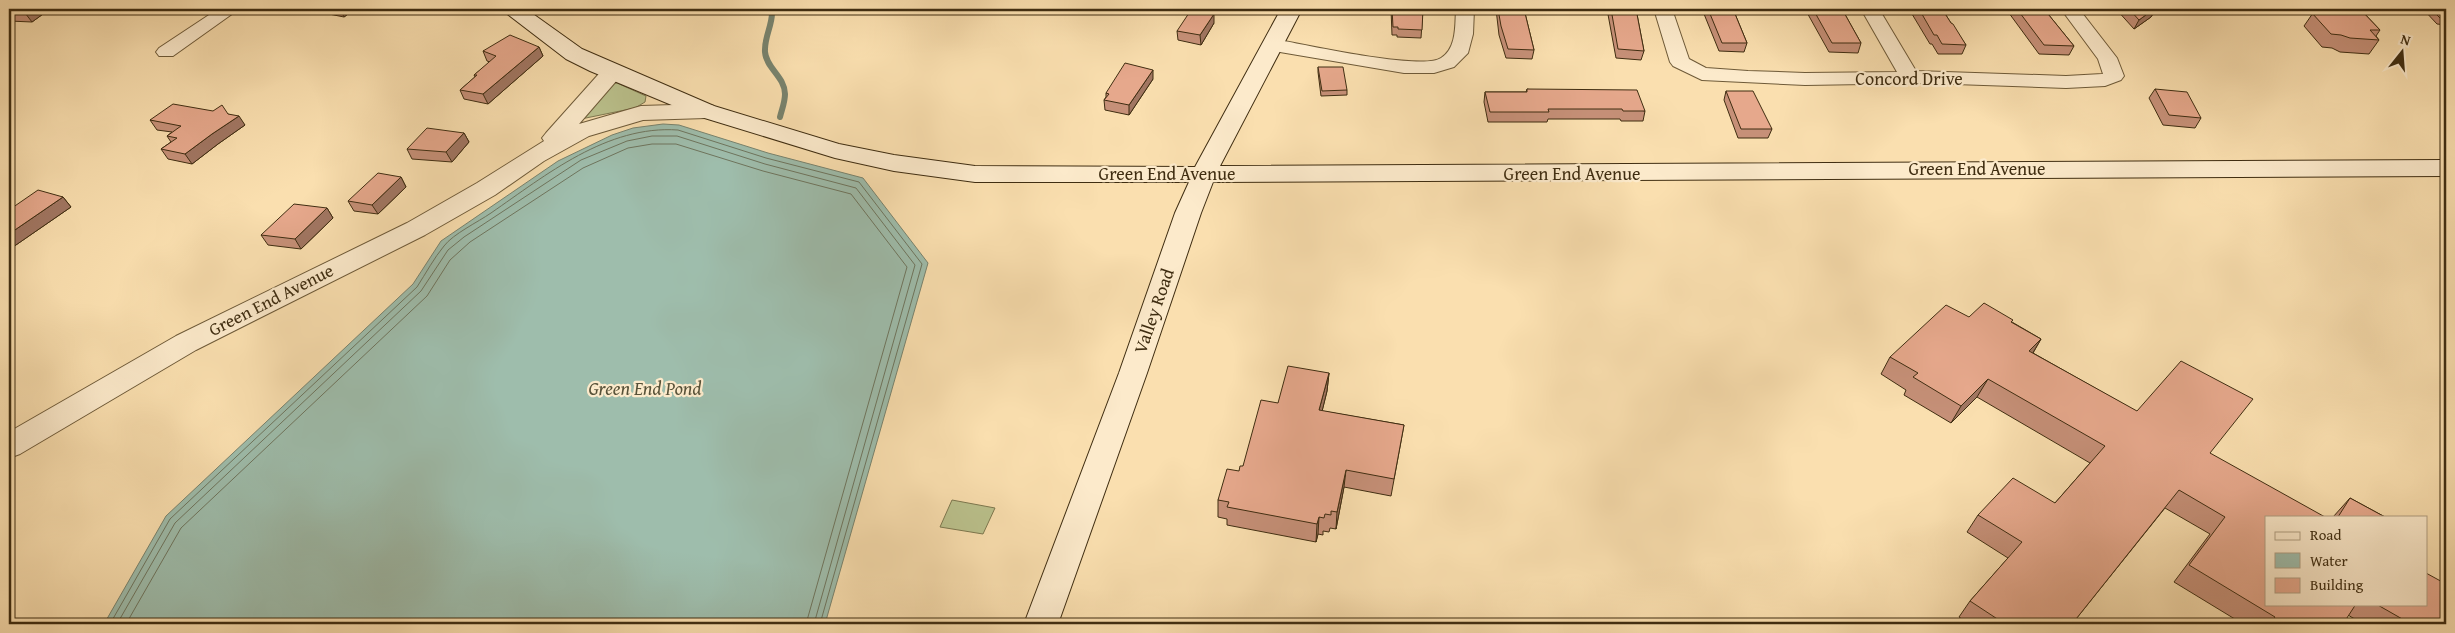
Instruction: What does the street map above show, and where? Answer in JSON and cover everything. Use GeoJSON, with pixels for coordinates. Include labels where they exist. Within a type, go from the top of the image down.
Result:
{"type":"FeatureCollection","features":[{"type":"Feature","properties":{"kind":"main road"},"geometry":{"type":"LineString","coordinates":[[513,9],[574,54],[613,72]]}},
{"type":"Feature","properties":{"kind":"main road","name":"Valley Road"},"geometry":{"type":"LineString","coordinates":[[1041,624],[1133,374],[1188,214],[1213,154],[1292,9]]}},
{"type":"Feature","properties":{"kind":"main road","name":"Green End Avenue"},"geometry":{"type":"LineString","coordinates":[[535,156],[613,72],[706,111],[835,151],[894,163],[975,174],[1591,174],[1919,170],[2446,168]]}},
{"type":"Feature","properties":{"kind":"main road","name":"Green End Avenue"},"geometry":{"type":"LineString","coordinates":[[9,446],[186,343],[416,228],[486,189],[535,156],[581,131],[613,120],[641,114],[706,111]]}},
{"type":"Feature","properties":{"kind":"street"},"geometry":{"type":"LineString","coordinates":[[166,52],[230,9]]}},
{"type":"Feature","properties":{"kind":"street"},"geometry":{"type":"LineString","coordinates":[[1274,45],[1404,67],[1434,67],[1447,63],[1458,53],[1464,34],[1465,9]]}},
{"type":"Feature","properties":{"kind":"street","name":"Concord Drive"},"geometry":{"type":"LineString","coordinates":[[1663,9],[1680,62],[1702,74],[1805,79],[1910,78],[2066,82],[2105,80],[2114,76],[2107,58],[2070,9]]}},
{"type":"Feature","properties":{"kind":"street"},"geometry":{"type":"LineString","coordinates":[[1870,9],[1910,78]]}},
{"type":"Feature","properties":{"kind":"green space"},"geometry":{"type":"Polygon","coordinates":[[[617,83],[646,96],[645,102],[635,108],[581,119],[610,84],[617,83]]]}},
{"type":"Feature","properties":{"kind":"green space"},"geometry":{"type":"Polygon","coordinates":[[[952,500],[995,508],[983,534],[940,527],[952,500]]]}},
{"type":"Feature","properties":{"kind":"water","name":"Green End Pond"},"geometry":{"type":"Polygon","coordinates":[[[663,124],[679,125],[768,153],[863,178],[928,263],[825,624],[104,624],[166,516],[413,284],[441,241],[558,161],[612,135],[633,128],[663,124]]]}},
{"type":"Feature","properties":{"kind":"building"},"geometry":{"type":"Polygon","coordinates":[[[1392,9],[1423,9],[1422,30],[1393,27],[1392,9]]]}},
{"type":"Feature","properties":{"kind":"building"},"geometry":{"type":"Polygon","coordinates":[[[1498,9],[1524,9],[1534,50],[1508,49],[1498,9]]]}},
{"type":"Feature","properties":{"kind":"building"},"geometry":{"type":"Polygon","coordinates":[[[1611,9],[1636,9],[1644,51],[1618,49],[1611,9]]]}},
{"type":"Feature","properties":{"kind":"building"},"geometry":{"type":"Polygon","coordinates":[[[1708,9],[1733,9],[1747,43],[1722,43],[1708,9]]]}},
{"type":"Feature","properties":{"kind":"building"},"geometry":{"type":"Polygon","coordinates":[[[1813,9],[1842,9],[1861,43],[1832,43],[1813,9]]]}},
{"type":"Feature","properties":{"kind":"building"},"geometry":{"type":"Polygon","coordinates":[[[1919,9],[1942,9],[1966,45],[1942,44],[1937,35],[1934,35],[1919,9]]]}},
{"type":"Feature","properties":{"kind":"building"},"geometry":{"type":"Polygon","coordinates":[[[2017,9],[2044,9],[2074,46],[2044,45],[2017,9]]]}},
{"type":"Feature","properties":{"kind":"building"},"geometry":{"type":"Polygon","coordinates":[[[2129,9],[2154,9],[2139,20],[2129,9]]]}},
{"type":"Feature","properties":{"kind":"building"},"geometry":{"type":"Polygon","coordinates":[[[2329,9],[2360,9],[2380,30],[2370,30],[2379,40],[2350,38],[2331,34],[2312,13],[2332,12],[2329,9]]]}},
{"type":"Feature","properties":{"kind":"building"},"geometry":{"type":"Polygon","coordinates":[[[2431,9],[2446,9],[2446,19],[2441,19],[2431,9]]]}},
{"type":"Feature","properties":{"kind":"building"},"geometry":{"type":"Polygon","coordinates":[[[1191,10],[1214,14],[1200,35],[1177,31],[1191,10]]]}},
{"type":"Feature","properties":{"kind":"building"},"geometry":{"type":"Polygon","coordinates":[[[510,35],[539,47],[483,94],[460,90],[496,56],[483,51],[510,35]]]}},
{"type":"Feature","properties":{"kind":"building"},"geometry":{"type":"Polygon","coordinates":[[[1125,63],[1153,70],[1129,105],[1104,100],[1109,94],[1106,93],[1125,63]]]}},
{"type":"Feature","properties":{"kind":"building"},"geometry":{"type":"Polygon","coordinates":[[[1318,67],[1343,67],[1347,90],[1322,91],[1318,67]]]}},
{"type":"Feature","properties":{"kind":"building"},"geometry":{"type":"Polygon","coordinates":[[[1527,89],[1637,90],[1645,111],[1623,111],[1622,109],[1548,109],[1549,112],[1490,112],[1485,92],[1527,92],[1527,89]]]}},
{"type":"Feature","properties":{"kind":"building"},"geometry":{"type":"Polygon","coordinates":[[[2155,89],[2187,92],[2201,118],[2169,115],[2155,89]]]}},
{"type":"Feature","properties":{"kind":"building"},"geometry":{"type":"Polygon","coordinates":[[[1726,91],[1753,91],[1772,129],[1741,129],[1726,91]]]}},
{"type":"Feature","properties":{"kind":"building"},"geometry":{"type":"Polygon","coordinates":[[[173,104],[213,111],[222,105],[228,114],[239,116],[185,154],[161,149],[177,138],[167,136],[181,126],[150,120],[173,104]]]}},
{"type":"Feature","properties":{"kind":"building"},"geometry":{"type":"Polygon","coordinates":[[[427,128],[464,133],[446,152],[407,149],[427,128]]]}},
{"type":"Feature","properties":{"kind":"building"},"geometry":{"type":"Polygon","coordinates":[[[378,173],[401,177],[372,205],[348,201],[378,173]]]}},
{"type":"Feature","properties":{"kind":"building"},"geometry":{"type":"Polygon","coordinates":[[[38,190],[63,197],[9,234],[9,210],[38,190]]]}},
{"type":"Feature","properties":{"kind":"building"},"geometry":{"type":"Polygon","coordinates":[[[294,204],[327,208],[295,239],[261,235],[294,204]]]}},
{"type":"Feature","properties":{"kind":"building"},"geometry":{"type":"Polygon","coordinates":[[[1984,303],[2013,320],[2011,322],[2041,339],[2029,351],[2137,411],[2181,361],[2253,399],[2210,453],[2323,516],[2265,516],[2265,606],[2355,606],[2343,624],[2277,624],[2272,621],[2275,617],[2189,565],[2225,517],[2179,490],[2072,624],[2005,624],[1970,601],[2022,542],[1978,515],[2013,478],[2055,503],[2105,446],[1988,379],[1961,406],[1913,377],[1918,373],[1890,357],[1946,305],[1969,317],[1984,303]]]}},
{"type":"Feature","properties":{"kind":"building"},"geometry":{"type":"Polygon","coordinates":[[[1288,366],[1329,373],[1319,410],[1404,425],[1394,479],[1346,470],[1337,512],[1331,511],[1331,515],[1325,514],[1324,518],[1319,517],[1317,524],[1227,507],[1229,502],[1218,500],[1227,469],[1239,471],[1240,466],[1243,466],[1261,400],[1278,403],[1288,366]]]}},
{"type":"Feature","properties":{"kind":"building"},"geometry":{"type":"Polygon","coordinates":[[[2350,498],[2383,516],[2339,516],[2350,498]]]}},
{"type":"Feature","properties":{"kind":"building"},"geometry":{"type":"Polygon","coordinates":[[[2428,574],[2446,584],[2446,624],[2411,624],[2380,606],[2428,606],[2428,574]]]}},
{"type":"Feature","properties":{"kind":"waterway"},"geometry":{"type":"LineString","coordinates":[[768,9],[772,13],[765,52],[766,58],[784,88],[785,94],[780,117]]}}]}
